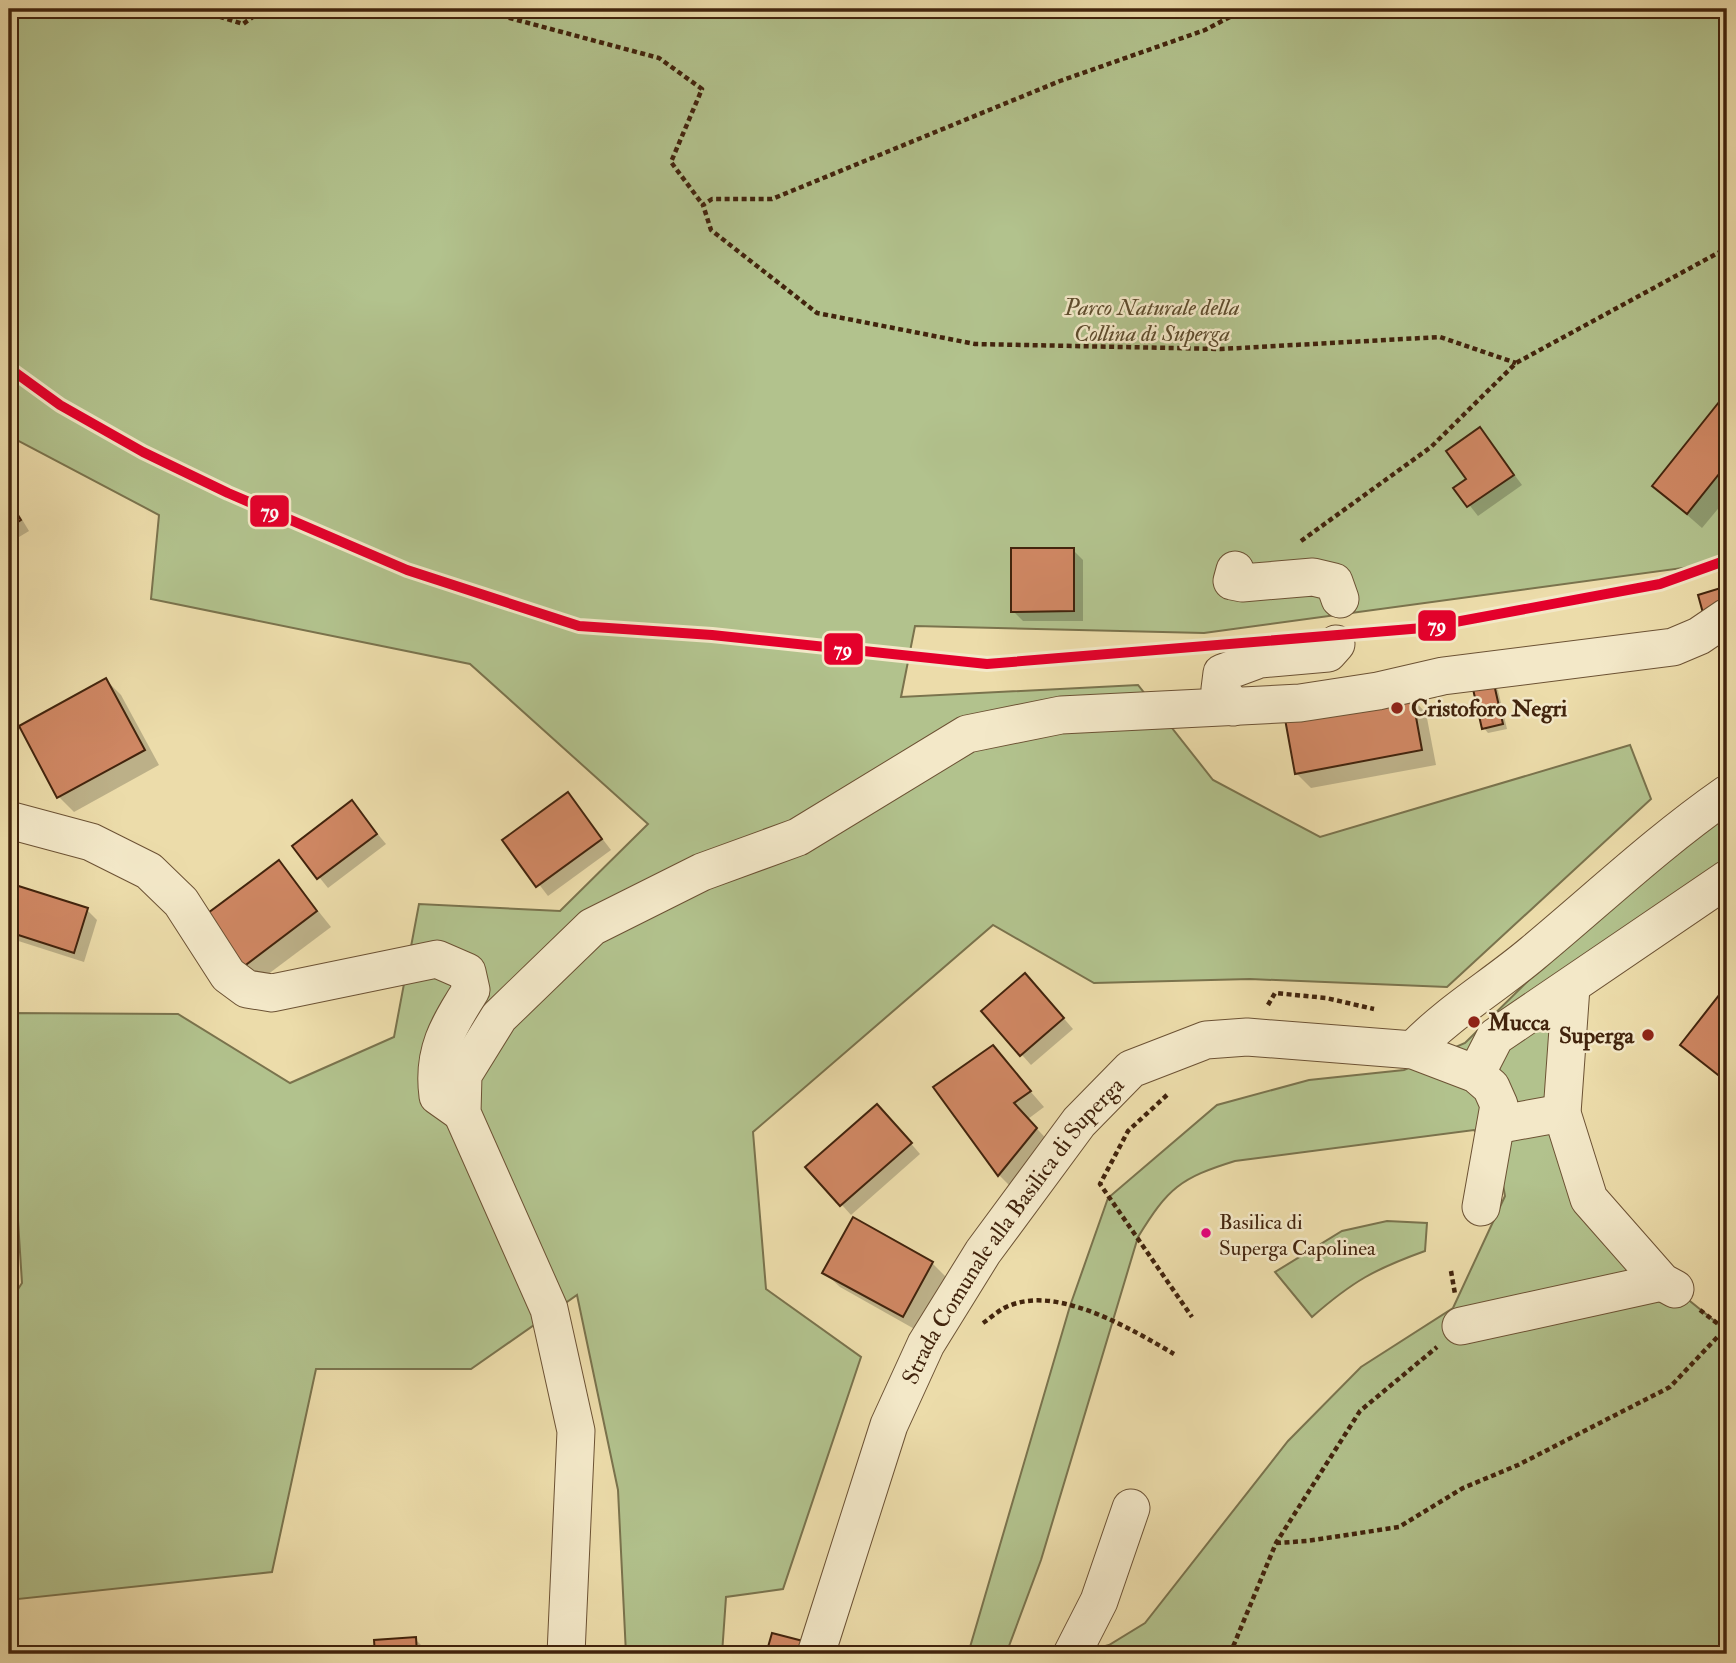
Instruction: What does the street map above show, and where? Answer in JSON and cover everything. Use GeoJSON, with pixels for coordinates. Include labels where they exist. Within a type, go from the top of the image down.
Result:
{"type":"FeatureCollection","features":[{"type":"Feature","properties":{"kind":"street"},"geometry":{"type":"LineString","coordinates":[[1235,570],[1232,580],[1242,583],[1313,577],[1334,582],[1340,599]]}},
{"type":"Feature","properties":{"kind":"street"},"geometry":{"type":"LineString","coordinates":[[566,1654],[576,1431],[549,1309],[462,1113],[463,1075],[499,1017],[593,927],[702,872],[798,837],[967,734],[1061,715],[1300,703],[1378,691],[1443,676],[1673,647],[1699,636],[1727,617]]}},
{"type":"Feature","properties":{"kind":"street"},"geometry":{"type":"LineString","coordinates":[[1233,707],[1220,689],[1222,673],[1260,659],[1328,653],[1336,644]]}},
{"type":"Feature","properties":{"kind":"street"},"geometry":{"type":"LineString","coordinates":[[1413,1050],[1454,1012],[1534,953],[1672,833],[1727,794]]}},
{"type":"Feature","properties":{"kind":"street"},"geometry":{"type":"LineString","coordinates":[[9,820],[91,842],[149,871],[181,902],[228,975],[247,989],[272,992],[437,959],[467,972],[471,990],[445,1032],[435,1073],[438,1096],[462,1113]]}},
{"type":"Feature","properties":{"kind":"street"},"geometry":{"type":"LineString","coordinates":[[1481,1207],[1499,1105],[1483,1058],[1571,988],[1727,879]]}},
{"type":"Feature","properties":{"kind":"street"},"geometry":{"type":"LineString","coordinates":[[1461,1326],[1668,1285],[1589,1199],[1562,1113],[1571,988]]}},
{"type":"Feature","properties":{"kind":"street","name":"Strada Comunale alla Basilica di Superga"},"geometry":{"type":"LineString","coordinates":[[816,1654],[889,1425],[926,1344],[984,1252],[1079,1122],[1131,1069],[1206,1040],[1247,1037],[1483,1058]]}},
{"type":"Feature","properties":{"kind":"street"},"geometry":{"type":"LineString","coordinates":[[1496,1125],[1562,1113]]}},
{"type":"Feature","properties":{"kind":"street"},"geometry":{"type":"LineString","coordinates":[[1072,1654],[1099,1601],[1131,1508]]}},
{"type":"Feature","properties":{"kind":"path"},"geometry":{"type":"LineString","coordinates":[[9,12],[88,9]]}},
{"type":"Feature","properties":{"kind":"path"},"geometry":{"type":"LineString","coordinates":[[195,9],[243,24],[264,9]]}},
{"type":"Feature","properties":{"kind":"path"},"geometry":{"type":"LineString","coordinates":[[476,9],[659,58],[702,89],[671,162],[703,205],[711,230],[817,313],[975,344],[1221,349],[1440,337],[1516,363]]}},
{"type":"Feature","properties":{"kind":"path"},"geometry":{"type":"LineString","coordinates":[[703,205],[712,199],[772,199],[891,153],[1060,81],[1205,30],[1245,9]]}},
{"type":"Feature","properties":{"kind":"path"},"geometry":{"type":"LineString","coordinates":[[1294,546],[1431,447],[1516,363],[1727,248]]}},
{"type":"Feature","properties":{"kind":"path"},"geometry":{"type":"LineString","coordinates":[[1170,1093],[1128,1131],[1100,1184],[1192,1317]]}},
{"type":"Feature","properties":{"kind":"path"},"geometry":{"type":"LineString","coordinates":[[1230,1654],[1276,1543],[1360,1411],[1461,1326],[1451,1271]]}},
{"type":"Feature","properties":{"kind":"path"},"geometry":{"type":"LineString","coordinates":[[976,1327],[1009,1305],[1030,1301],[1070,1306],[1115,1320],[1174,1354]]}},
{"type":"Feature","properties":{"kind":"path"},"geometry":{"type":"LineString","coordinates":[[1276,1543],[1399,1527],[1463,1488],[1518,1465],[1670,1387],[1726,1330],[1706,1315]]}},
{"type":"Feature","properties":{"kind":"green space","name":"Parco Naturale della Collina di Superga"},"geometry":{"type":"Polygon","coordinates":[[[9,9],[1727,9],[1727,562],[1204,633],[915,626],[901,697],[1138,685],[1213,780],[1320,837],[1630,745],[1651,799],[1447,987],[1250,979],[1094,983],[993,925],[753,1132],[766,1289],[861,1357],[783,1589],[726,1597],[722,1654],[626,1654],[618,1490],[577,1295],[471,1369],[316,1369],[272,1572],[9,1600],[9,1303],[22,1283],[13,1143],[9,1139],[9,1013],[178,1014],[290,1083],[394,1037],[419,904],[560,911],[648,824],[470,664],[151,599],[159,515],[9,436],[9,9]]]}},
{"type":"Feature","properties":{"kind":"green space"},"geometry":{"type":"Polygon","coordinates":[[[1727,785],[1727,879],[1571,988],[1562,1113],[1589,1199],[1675,1289],[1727,1331],[1727,1654],[1076,1654],[1109,1645],[1145,1623],[1288,1441],[1361,1367],[1453,1308],[1505,1196],[1497,1151],[1474,1130],[1235,1161],[1201,1173],[1167,1196],[1138,1237],[1041,1560],[1006,1654],[968,1654],[1070,1306],[1108,1198],[1217,1105],[1309,1080],[1404,1070],[1465,1043],[1727,785]]]}},
{"type":"Feature","properties":{"kind":"green space"},"geometry":{"type":"Polygon","coordinates":[[[1387,1221],[1427,1223],[1425,1251],[1365,1277],[1312,1317],[1275,1272],[1342,1231],[1387,1221]]]}},
{"type":"Feature","properties":{"kind":"building"},"geometry":{"type":"Polygon","coordinates":[[[1727,392],[1727,464],[1687,514],[1652,486],[1727,392]]]}},
{"type":"Feature","properties":{"kind":"building"},"geometry":{"type":"Polygon","coordinates":[[[1480,427],[1514,475],[1467,507],[1453,488],[1466,479],[1446,451],[1480,427]]]}},
{"type":"Feature","properties":{"kind":"building"},"geometry":{"type":"Polygon","coordinates":[[[9,501],[21,520],[9,528],[9,501]]]}},
{"type":"Feature","properties":{"kind":"building"},"geometry":{"type":"Polygon","coordinates":[[[1011,548],[1074,548],[1074,611],[1011,612],[1011,548]]]}},
{"type":"Feature","properties":{"kind":"building"},"geometry":{"type":"Polygon","coordinates":[[[1727,586],[1727,605],[1703,613],[1698,595],[1727,586]]]}},
{"type":"Feature","properties":{"kind":"building"},"geometry":{"type":"Polygon","coordinates":[[[106,678],[145,750],[57,798],[19,726],[106,678]]]}},
{"type":"Feature","properties":{"kind":"building"},"geometry":{"type":"Polygon","coordinates":[[[1494,684],[1503,724],[1482,729],[1473,689],[1494,684]]]}},
{"type":"Feature","properties":{"kind":"building"},"geometry":{"type":"Polygon","coordinates":[[[1412,695],[1422,750],[1295,774],[1285,719],[1412,695]]]}},
{"type":"Feature","properties":{"kind":"building"},"geometry":{"type":"Polygon","coordinates":[[[568,792],[602,839],[536,887],[502,840],[568,792]]]}},
{"type":"Feature","properties":{"kind":"building"},"geometry":{"type":"Polygon","coordinates":[[[352,800],[377,834],[317,879],[292,846],[352,800]]]}},
{"type":"Feature","properties":{"kind":"building"},"geometry":{"type":"Polygon","coordinates":[[[279,860],[317,911],[243,967],[204,916],[279,860]]]}},
{"type":"Feature","properties":{"kind":"building"},"geometry":{"type":"Polygon","coordinates":[[[9,883],[88,908],[74,953],[9,932],[9,883]]]}},
{"type":"Feature","properties":{"kind":"building"},"geometry":{"type":"Polygon","coordinates":[[[1025,973],[1064,1018],[1020,1056],[981,1011],[1025,973]]]}},
{"type":"Feature","properties":{"kind":"building"},"geometry":{"type":"Polygon","coordinates":[[[1727,985],[1727,1082],[1680,1045],[1727,985]]]}},
{"type":"Feature","properties":{"kind":"building"},"geometry":{"type":"Polygon","coordinates":[[[993,1045],[1031,1091],[1014,1103],[1037,1128],[998,1176],[933,1087],[993,1045]]]}},
{"type":"Feature","properties":{"kind":"building"},"geometry":{"type":"Polygon","coordinates":[[[877,1104],[912,1143],[840,1206],[805,1167],[877,1104]]]}},
{"type":"Feature","properties":{"kind":"building"},"geometry":{"type":"Polygon","coordinates":[[[853,1217],[933,1262],[903,1317],[822,1273],[853,1217]]]}},
{"type":"Feature","properties":{"kind":"building"},"geometry":{"type":"Polygon","coordinates":[[[772,1633],[803,1641],[799,1654],[766,1654],[772,1633]]]}},
{"type":"Feature","properties":{"kind":"building"},"geometry":{"type":"Polygon","coordinates":[[[416,1637],[417,1654],[375,1654],[374,1640],[416,1637]]]}},
{"type":"Feature","properties":{"kind":"building"},"geometry":{"type":"Polygon","coordinates":[[[146,1648],[217,1654],[146,1654],[146,1648]]]}},
{"type":"Feature","properties":{"kind":"transit line","name":"79"},"geometry":{"type":"LineString","coordinates":[[9,368],[60,405],[143,452],[228,493],[407,570],[579,626],[712,635],[987,664],[1423,628],[1660,584],[1727,560]]}},
{"type":"Feature","properties":{"kind":"place","name":"Cristoforo Negri"},"geometry":{"type":"Point","coordinates":[1397,708]}},
{"type":"Feature","properties":{"kind":"place","name":"Mucca"},"geometry":{"type":"Point","coordinates":[1474,1022]}},
{"type":"Feature","properties":{"kind":"place","name":"Superga"},"geometry":{"type":"Point","coordinates":[1648,1035]}},
{"type":"Feature","properties":{"kind":"place","name":"Basilica di Superga Capolinea"},"geometry":{"type":"Point","coordinates":[1206,1233]}}]}
